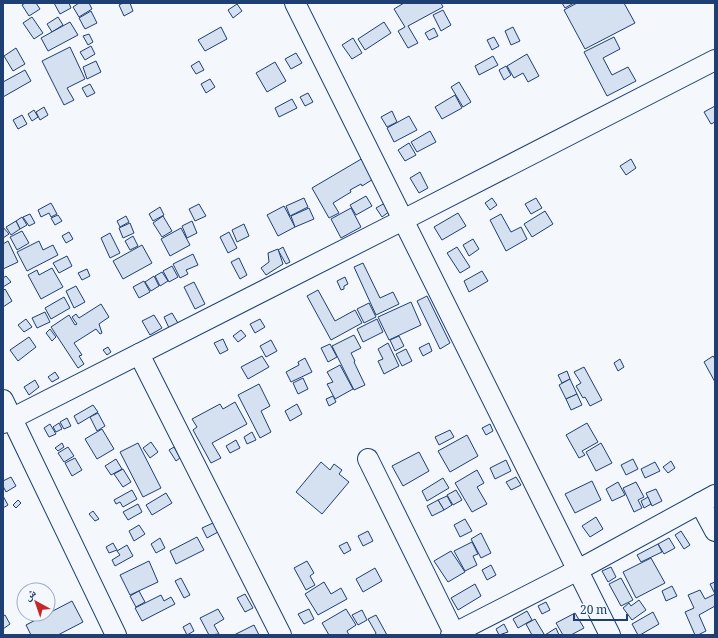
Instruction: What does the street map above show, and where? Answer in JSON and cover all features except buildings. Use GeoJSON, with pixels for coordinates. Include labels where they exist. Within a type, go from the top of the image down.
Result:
{"type":"FeatureCollection","features":[{"type":"Feature","properties":{"kind":"street"},"geometry":{"type":"LineString","coordinates":[[295,3],[610,635]]}},
{"type":"Feature","properties":{"kind":"street"},"geometry":{"type":"LineString","coordinates":[[7,421],[715,60]]}},
{"type":"Feature","properties":{"kind":"street"},"geometry":{"type":"LineString","coordinates":[[139,354],[281,635]]}},
{"type":"Feature","properties":{"kind":"street"},"geometry":{"type":"LineString","coordinates":[[3,400],[7,421],[116,635]]}},
{"type":"Feature","properties":{"kind":"street"},"geometry":{"type":"LineString","coordinates":[[368,459],[453,634],[578,570],[707,499],[715,531]]}}]}
